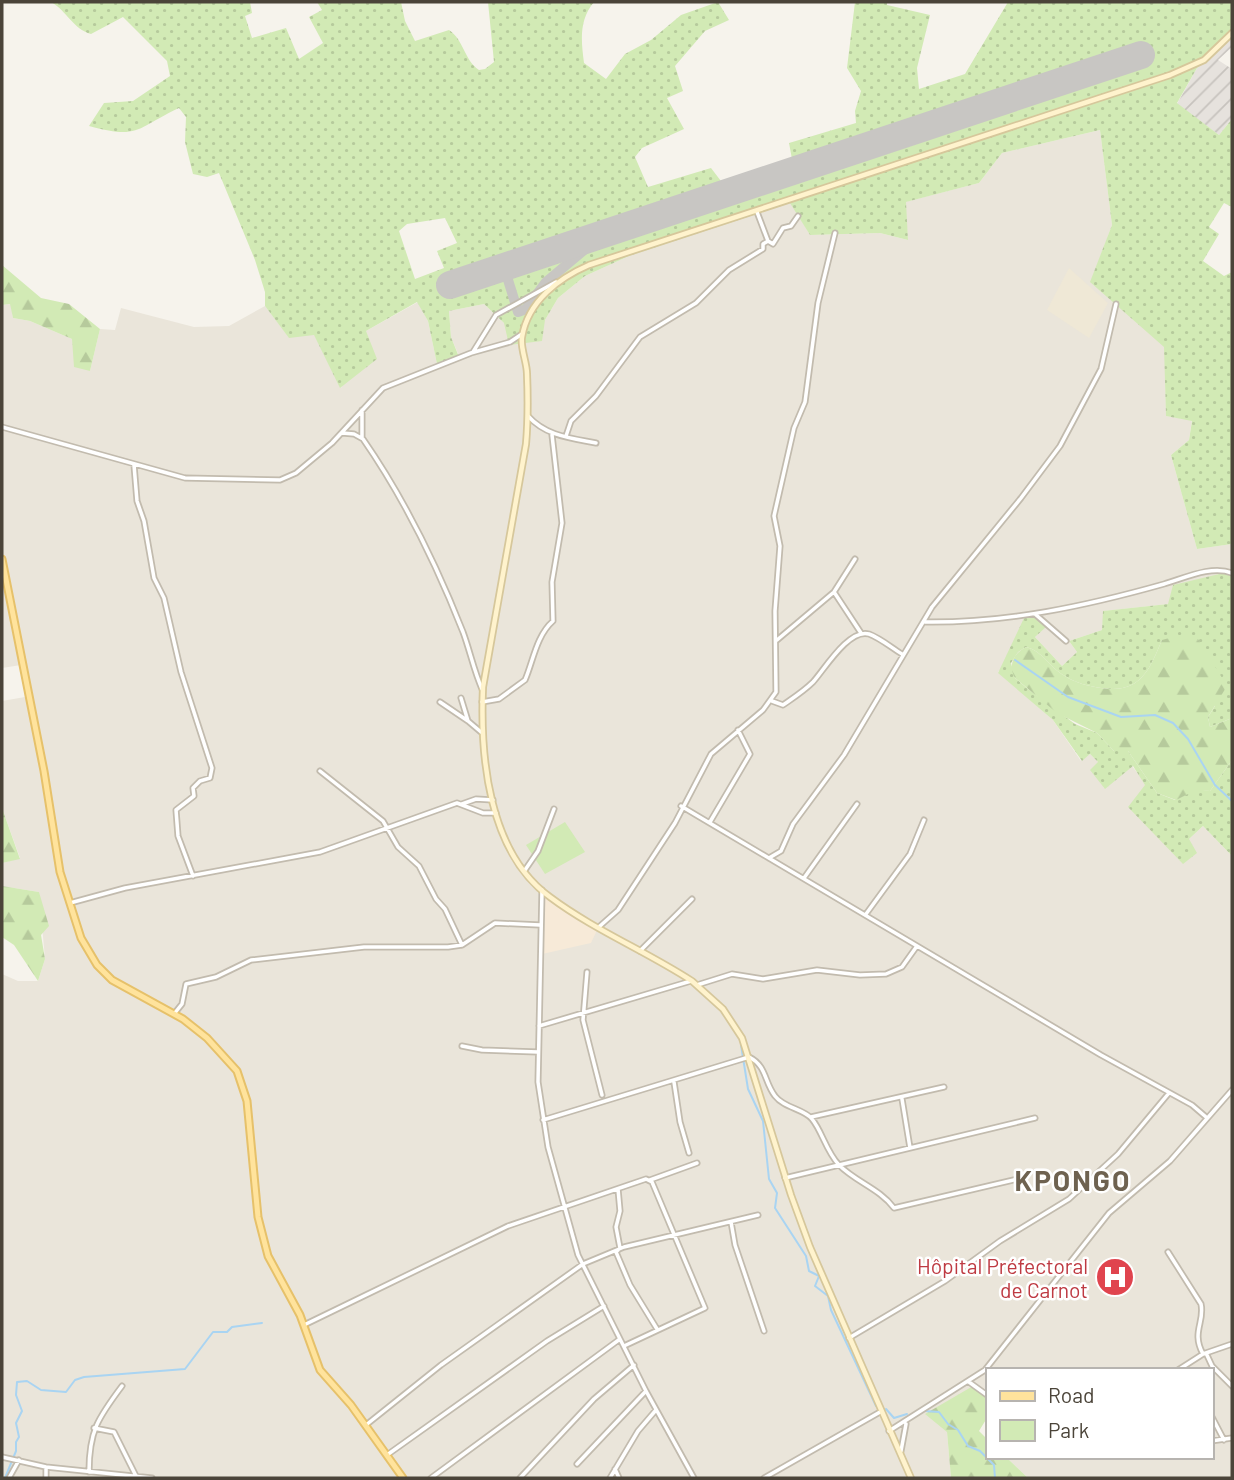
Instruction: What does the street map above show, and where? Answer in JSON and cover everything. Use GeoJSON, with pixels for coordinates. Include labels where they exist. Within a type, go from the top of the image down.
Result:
{"type":"FeatureCollection","features":[{"type":"Feature","properties":{"kind":"main road"},"geometry":{"type":"LineString","coordinates":[[911,1478],[901,1451],[880,1412],[785,1178],[734,1024],[695,983],[542,890],[510,846],[496,813],[481,732],[482,702],[528,416],[522,334],[535,308],[556,282],[589,265],[757,212],[878,168],[1170,75],[1204,60],[1232,33]]}},
{"type":"Feature","properties":{"kind":"main road"},"geometry":{"type":"LineString","coordinates":[[2,563],[68,904],[81,939],[105,973],[130,992],[174,1014],[207,1038],[239,1075],[251,1127],[261,1233],[271,1262],[304,1325],[320,1370],[351,1405],[403,1478]]}},
{"type":"Feature","properties":{"kind":"street"},"geometry":{"type":"LineString","coordinates":[[757,212],[768,241],[773,244],[783,228],[791,226],[798,216]]}},
{"type":"Feature","properties":{"kind":"street"},"geometry":{"type":"LineString","coordinates":[[600,926],[618,910],[675,823],[681,806],[711,754],[770,701],[777,687],[775,611],[780,546],[774,516],[794,428],[804,402],[818,303],[835,233]]}},
{"type":"Feature","properties":{"kind":"street"},"geometry":{"type":"LineString","coordinates":[[566,436],[571,421],[596,396],[631,345],[696,303],[729,270],[763,249],[768,241]]}},
{"type":"Feature","properties":{"kind":"street"},"geometry":{"type":"LineString","coordinates":[[471,353],[496,315],[556,282]]}},
{"type":"Feature","properties":{"kind":"street"},"geometry":{"type":"LineString","coordinates":[[769,858],[781,852],[793,824],[844,755],[932,607],[1060,446],[1104,362],[1107,335],[1116,304]]}},
{"type":"Feature","properties":{"kind":"street"},"geometry":{"type":"LineString","coordinates":[[2,427],[185,478],[279,480],[296,473],[342,433],[383,388],[471,353],[510,342],[522,334]]}},
{"type":"Feature","properties":{"kind":"street"},"geometry":{"type":"LineString","coordinates":[[362,411],[363,439]]}},
{"type":"Feature","properties":{"kind":"street"},"geometry":{"type":"LineString","coordinates":[[528,416],[539,428],[552,435],[596,443]]}},
{"type":"Feature","properties":{"kind":"street"},"geometry":{"type":"LineString","coordinates":[[342,433],[354,434],[363,439],[396,491],[435,568],[483,691]]}},
{"type":"Feature","properties":{"kind":"street"},"geometry":{"type":"LineString","coordinates":[[482,702],[499,699],[525,680],[527,666],[535,657],[542,635],[553,621],[552,582],[562,523],[552,435]]}},
{"type":"Feature","properties":{"kind":"street"},"geometry":{"type":"LineString","coordinates":[[134,465],[136,494],[155,578],[164,598],[181,672],[212,768],[210,778],[197,783],[193,788],[194,796],[176,810],[178,836],[193,876]]}},
{"type":"Feature","properties":{"kind":"street"},"geometry":{"type":"LineString","coordinates":[[777,640],[834,592],[855,559]]}},
{"type":"Feature","properties":{"kind":"street"},"geometry":{"type":"LineString","coordinates":[[925,622],[968,623],[1035,614],[1114,599],[1204,572],[1223,570],[1232,573]]}},
{"type":"Feature","properties":{"kind":"street"},"geometry":{"type":"LineString","coordinates":[[834,592],[861,633]]}},
{"type":"Feature","properties":{"kind":"street"},"geometry":{"type":"LineString","coordinates":[[1035,614],[1066,641]]}},
{"type":"Feature","properties":{"kind":"street"},"geometry":{"type":"LineString","coordinates":[[770,701],[783,705],[802,692],[814,681],[827,661],[861,633],[869,634],[902,654]]}},
{"type":"Feature","properties":{"kind":"street"},"geometry":{"type":"LineString","coordinates":[[461,698],[468,721]]}},
{"type":"Feature","properties":{"kind":"street"},"geometry":{"type":"LineString","coordinates":[[440,702],[481,732]]}},
{"type":"Feature","properties":{"kind":"street"},"geometry":{"type":"LineString","coordinates":[[710,822],[750,754],[738,730]]}},
{"type":"Feature","properties":{"kind":"street"},"geometry":{"type":"LineString","coordinates":[[320,771],[356,802],[374,811],[398,846],[419,866],[436,899],[445,908],[462,945]]}},
{"type":"Feature","properties":{"kind":"street"},"geometry":{"type":"LineString","coordinates":[[68,904],[125,888],[320,852],[475,799],[494,800]]}},
{"type":"Feature","properties":{"kind":"street"},"geometry":{"type":"LineString","coordinates":[[462,804],[482,813],[496,813]]}},
{"type":"Feature","properties":{"kind":"street"},"geometry":{"type":"LineString","coordinates":[[804,878],[857,804]]}},
{"type":"Feature","properties":{"kind":"street"},"geometry":{"type":"LineString","coordinates":[[681,806],[1101,1055],[1170,1093],[1206,1117]]}},
{"type":"Feature","properties":{"kind":"street"},"geometry":{"type":"LineString","coordinates":[[526,870],[538,851],[554,808]]}},
{"type":"Feature","properties":{"kind":"street"},"geometry":{"type":"LineString","coordinates":[[866,914],[910,854],[924,820]]}},
{"type":"Feature","properties":{"kind":"street"},"geometry":{"type":"LineString","coordinates":[[542,890],[538,1082],[543,1120],[564,1205],[583,1264],[646,1391],[694,1478]]}},
{"type":"Feature","properties":{"kind":"street"},"geometry":{"type":"LineString","coordinates":[[640,951],[692,899]]}},
{"type":"Feature","properties":{"kind":"street"},"geometry":{"type":"LineString","coordinates":[[174,1014],[182,1004],[186,984],[216,977],[251,960],[365,947],[413,949],[462,945],[495,923],[540,925]]}},
{"type":"Feature","properties":{"kind":"street"},"geometry":{"type":"LineString","coordinates":[[539,1026],[732,974],[763,979],[817,971],[860,975],[886,974],[902,967],[917,946]]}},
{"type":"Feature","properties":{"kind":"street"},"geometry":{"type":"LineString","coordinates":[[587,972],[583,1013],[602,1095]]}},
{"type":"Feature","properties":{"kind":"street"},"geometry":{"type":"LineString","coordinates":[[462,1046],[482,1050],[538,1052]]}},
{"type":"Feature","properties":{"kind":"street"},"geometry":{"type":"LineString","coordinates":[[543,1120],[746,1058],[761,1066],[775,1096],[811,1117],[823,1143],[838,1164],[882,1195],[894,1208],[1018,1179]]}},
{"type":"Feature","properties":{"kind":"street"},"geometry":{"type":"LineString","coordinates":[[674,1082],[680,1122],[689,1153]]}},
{"type":"Feature","properties":{"kind":"street"},"geometry":{"type":"LineString","coordinates":[[811,1117],[944,1087]]}},
{"type":"Feature","properties":{"kind":"street"},"geometry":{"type":"LineString","coordinates":[[890,1432],[969,1382],[992,1362],[1109,1213],[1170,1161],[1232,1090]]}},
{"type":"Feature","properties":{"kind":"street"},"geometry":{"type":"LineString","coordinates":[[849,1338],[945,1281],[1000,1241],[1069,1199],[1118,1154],[1170,1093]]}},
{"type":"Feature","properties":{"kind":"street"},"geometry":{"type":"LineString","coordinates":[[902,1098],[910,1148]]}},
{"type":"Feature","properties":{"kind":"street"},"geometry":{"type":"LineString","coordinates":[[785,1178],[1035,1118]]}},
{"type":"Feature","properties":{"kind":"street"},"geometry":{"type":"LineString","coordinates":[[304,1325],[508,1226],[564,1205],[697,1163]]}},
{"type":"Feature","properties":{"kind":"street"},"geometry":{"type":"LineString","coordinates":[[624,1346],[705,1308],[650,1180]]}},
{"type":"Feature","properties":{"kind":"street"},"geometry":{"type":"LineString","coordinates":[[618,1189],[620,1211],[616,1227],[620,1248]]}},
{"type":"Feature","properties":{"kind":"street"},"geometry":{"type":"LineString","coordinates":[[365,1426],[440,1365],[583,1264],[620,1248],[758,1215]]}},
{"type":"Feature","properties":{"kind":"street"},"geometry":{"type":"LineString","coordinates":[[731,1222],[734,1245],[764,1331]]}},
{"type":"Feature","properties":{"kind":"street"},"geometry":{"type":"LineString","coordinates":[[620,1248],[616,1252],[630,1285],[657,1329]]}},
{"type":"Feature","properties":{"kind":"street"},"geometry":{"type":"LineString","coordinates":[[1168,1252],[1201,1304],[1196,1336],[1212,1366],[1232,1386]]}},
{"type":"Feature","properties":{"kind":"street"},"geometry":{"type":"LineString","coordinates":[[387,1455],[527,1354],[604,1307]]}},
{"type":"Feature","properties":{"kind":"street"},"geometry":{"type":"LineString","coordinates":[[431,1478],[620,1339]]}},
{"type":"Feature","properties":{"kind":"street"},"geometry":{"type":"LineString","coordinates":[[1181,1368],[1205,1354],[1232,1344]]}},
{"type":"Feature","properties":{"kind":"street"},"geometry":{"type":"LineString","coordinates":[[520,1478],[594,1399],[634,1365]]}},
{"type":"Feature","properties":{"kind":"street"},"geometry":{"type":"LineString","coordinates":[[969,1382],[986,1394]]}},
{"type":"Feature","properties":{"kind":"street"},"geometry":{"type":"LineString","coordinates":[[89,1472],[94,1428],[122,1386]]}},
{"type":"Feature","properties":{"kind":"street"},"geometry":{"type":"LineString","coordinates":[[577,1464],[646,1391]]}},
{"type":"Feature","properties":{"kind":"street"},"geometry":{"type":"LineString","coordinates":[[610,1478],[638,1431],[656,1410]]}},
{"type":"Feature","properties":{"kind":"street"},"geometry":{"type":"LineString","coordinates":[[764,1478],[880,1412]]}},
{"type":"Feature","properties":{"kind":"street"},"geometry":{"type":"LineString","coordinates":[[1213,1419],[1224,1440]]}},
{"type":"Feature","properties":{"kind":"street"},"geometry":{"type":"LineString","coordinates":[[901,1451],[906,1424]]}},
{"type":"Feature","properties":{"kind":"street"},"geometry":{"type":"LineString","coordinates":[[94,1428],[114,1432],[136,1476]]}},
{"type":"Feature","properties":{"kind":"street"},"geometry":{"type":"LineString","coordinates":[[1213,1441],[1232,1438]]}},
{"type":"Feature","properties":{"kind":"street"},"geometry":{"type":"LineString","coordinates":[[2,1457],[103,1476],[152,1478]]}},
{"type":"Feature","properties":{"kind":"street"},"geometry":{"type":"LineString","coordinates":[[9,1478],[19,1460]]}},
{"type":"Feature","properties":{"kind":"street"},"geometry":{"type":"LineString","coordinates":[[46,1467],[46,1478]]}},
{"type":"Feature","properties":{"kind":"street"},"geometry":{"type":"LineString","coordinates":[[615,1469],[619,1478]]}},
{"type":"Feature","properties":{"kind":"street"},"geometry":{"type":"LineString","coordinates":[[905,1478],[909,1469]]}},
{"type":"Feature","properties":{"kind":"shaded area"},"geometry":{"type":"Polygon","coordinates":[[[1232,38],[1232,47],[1218,60],[1232,69],[1232,119],[1219,135],[1177,104],[1197,68],[1232,38]]]}},
{"type":"Feature","properties":{"kind":"shaded area"},"geometry":{"type":"Polygon","coordinates":[[[1100,130],[1112,225],[1091,282],[1165,347],[1166,416],[1192,420],[1189,440],[1171,455],[1197,549],[1232,544],[1232,571],[1168,604],[1104,611],[1102,630],[1069,641],[1077,652],[1062,666],[1035,637],[1045,627],[998,672],[1053,720],[1081,761],[1090,754],[1098,762],[1104,788],[1132,766],[1189,839],[1203,826],[1232,856],[1232,1478],[1028,1478],[1008,1459],[1213,1459],[1213,1368],[986,1368],[986,1397],[947,1432],[951,1478],[2,1478],[2,974],[18,981],[38,981],[45,959],[39,892],[2,886],[2,863],[20,858],[2,808],[2,701],[25,697],[21,665],[2,668],[2,305],[11,304],[13,318],[30,321],[72,339],[90,371],[100,329],[115,330],[121,308],[194,327],[229,326],[265,306],[289,337],[314,334],[341,388],[366,331],[418,302],[428,321],[437,364],[459,356],[451,337],[449,311],[484,304],[504,323],[545,320],[558,298],[585,276],[629,256],[791,202],[810,235],[880,233],[908,240],[905,202],[979,183],[1002,153],[1100,130]]]}},
{"type":"Feature","properties":{"kind":"shaded area"},"geometry":{"type":"Polygon","coordinates":[[[1069,268],[1108,303],[1089,338],[1047,310],[1069,268]]]}},
{"type":"Feature","properties":{"kind":"shaded area"},"geometry":{"type":"Polygon","coordinates":[[[543,895],[598,928],[591,943],[542,954],[543,895]]]}},
{"type":"Feature","properties":{"kind":"green space"},"geometry":{"type":"Polygon","coordinates":[[[51,2],[250,2],[252,13],[245,16],[252,38],[286,28],[299,59],[323,43],[309,17],[322,10],[317,2],[401,2],[405,21],[415,41],[449,30],[479,70],[494,62],[488,2],[594,2],[583,23],[584,63],[606,79],[625,54],[651,40],[681,15],[718,2],[729,20],[705,31],[675,66],[683,91],[667,98],[684,129],[642,148],[635,157],[648,187],[711,168],[724,185],[792,159],[789,143],[856,123],[855,111],[861,91],[847,68],[855,2],[887,2],[887,5],[930,15],[917,68],[919,89],[965,74],[1008,2],[1232,2],[1232,38],[1197,68],[1177,103],[1219,135],[1232,119],[1232,207],[1224,203],[1209,227],[1219,234],[1203,261],[1224,276],[1232,272],[1232,544],[1197,549],[1171,455],[1189,440],[1192,421],[1166,416],[1164,347],[1090,282],[1112,225],[1100,130],[1002,153],[979,183],[906,202],[908,240],[880,233],[810,235],[790,203],[629,256],[585,276],[558,298],[545,320],[542,341],[509,345],[504,323],[484,304],[449,311],[451,337],[459,357],[437,364],[428,321],[417,302],[366,331],[377,359],[340,388],[314,335],[289,338],[265,306],[265,292],[255,260],[219,173],[207,177],[193,174],[185,142],[186,117],[179,108],[129,132],[89,126],[104,103],[133,101],[170,76],[167,61],[123,17],[91,34],[79,28],[51,2]],[[445,218],[407,224],[399,231],[415,279],[444,268],[437,251],[457,243],[445,218]]]}},
{"type":"Feature","properties":{"kind":"green space"},"geometry":{"type":"Polygon","coordinates":[[[2,265],[41,298],[69,304],[100,329],[90,371],[74,367],[72,339],[30,321],[13,318],[10,304],[2,305],[2,265]]]}},
{"type":"Feature","properties":{"kind":"green space"},"geometry":{"type":"Polygon","coordinates":[[[1232,571],[1232,718],[1210,727],[1208,717],[1215,706],[1162,640],[1141,678],[1134,684],[1114,689],[1073,681],[1037,652],[1026,647],[1018,652],[1011,663],[1015,678],[1028,689],[1075,724],[1097,733],[1114,751],[1128,751],[1157,793],[1175,800],[1196,789],[1210,791],[1232,760],[1232,856],[1203,826],[1189,839],[1197,853],[1183,864],[1128,807],[1145,785],[1133,766],[1105,789],[1090,770],[1098,762],[1090,754],[1082,761],[1053,720],[998,673],[1024,618],[1034,616],[1046,627],[1035,637],[1062,666],[1077,652],[1069,641],[1102,630],[1103,611],[1168,604],[1173,585],[1232,571]]]}},
{"type":"Feature","properties":{"kind":"green space"},"geometry":{"type":"Polygon","coordinates":[[[1184,634],[1198,639],[1227,686],[1208,717],[1210,727],[1232,718],[1232,760],[1210,791],[1196,790],[1176,800],[1157,793],[1128,751],[1114,751],[1097,733],[1057,713],[1015,678],[1012,669],[1015,656],[1026,647],[1037,652],[1073,681],[1101,688],[1125,687],[1141,678],[1162,640],[1184,634]]]}},
{"type":"Feature","properties":{"kind":"green space"},"geometry":{"type":"Polygon","coordinates":[[[2,808],[20,859],[2,863],[2,808]]]}},
{"type":"Feature","properties":{"kind":"green space"},"geometry":{"type":"Polygon","coordinates":[[[565,822],[585,852],[545,874],[526,845],[565,822]]]}},
{"type":"Feature","properties":{"kind":"green space"},"geometry":{"type":"Polygon","coordinates":[[[2,886],[39,892],[49,926],[41,935],[45,959],[38,981],[14,945],[2,937],[2,886]]]}},
{"type":"Feature","properties":{"kind":"green space"},"geometry":{"type":"Polygon","coordinates":[[[973,1386],[986,1395],[986,1420],[979,1431],[986,1438],[986,1459],[1008,1459],[1028,1478],[951,1478],[947,1432],[925,1414],[973,1386]]]}},
{"type":"Feature","properties":{"kind":"waterway"},"geometry":{"type":"LineString","coordinates":[[1015,660],[1068,697],[1121,717],[1155,715],[1173,723],[1188,739],[1215,785],[1232,801]]}},
{"type":"Feature","properties":{"kind":"waterway"},"geometry":{"type":"LineString","coordinates":[[741,1045],[748,1089],[763,1121],[769,1179],[777,1193],[775,1208],[806,1256],[809,1271],[819,1276],[815,1286],[828,1296],[831,1310],[876,1406]]}},
{"type":"Feature","properties":{"kind":"waterway"},"geometry":{"type":"LineString","coordinates":[[5,1478],[19,1437],[16,1423],[22,1411],[16,1395],[17,1382],[27,1381],[41,1390],[66,1392],[75,1380],[84,1377],[185,1369],[213,1332],[227,1332],[232,1327],[262,1323]]}},
{"type":"Feature","properties":{"kind":"waterway"},"geometry":{"type":"LineString","coordinates":[[886,1409],[894,1418],[907,1414]]}},
{"type":"Feature","properties":{"kind":"waterway"},"geometry":{"type":"LineString","coordinates":[[925,1411],[939,1412],[948,1424],[958,1430],[968,1446],[986,1457]]}},
{"type":"Feature","properties":{"kind":"waterway"},"geometry":{"type":"LineString","coordinates":[[988,1459],[994,1465],[995,1478]]}},
{"type":"Feature","properties":{"kind":"taxiway"},"geometry":{"type":"LineString","coordinates":[[504,267],[518,312],[526,309],[546,282],[602,235]]}},
{"type":"Feature","properties":{"kind":"runway"},"geometry":{"type":"LineString","coordinates":[[450,285],[1141,55]]}},
{"type":"Feature","properties":{"kind":"place","name":"Hôpital Préfectoral de Carnot"},"geometry":{"type":"Point","coordinates":[1115,1277]}},
{"type":"Feature","properties":{"kind":"district","name":"KPONGO"},"geometry":{"type":"Point","coordinates":[1073,1180]}}]}
